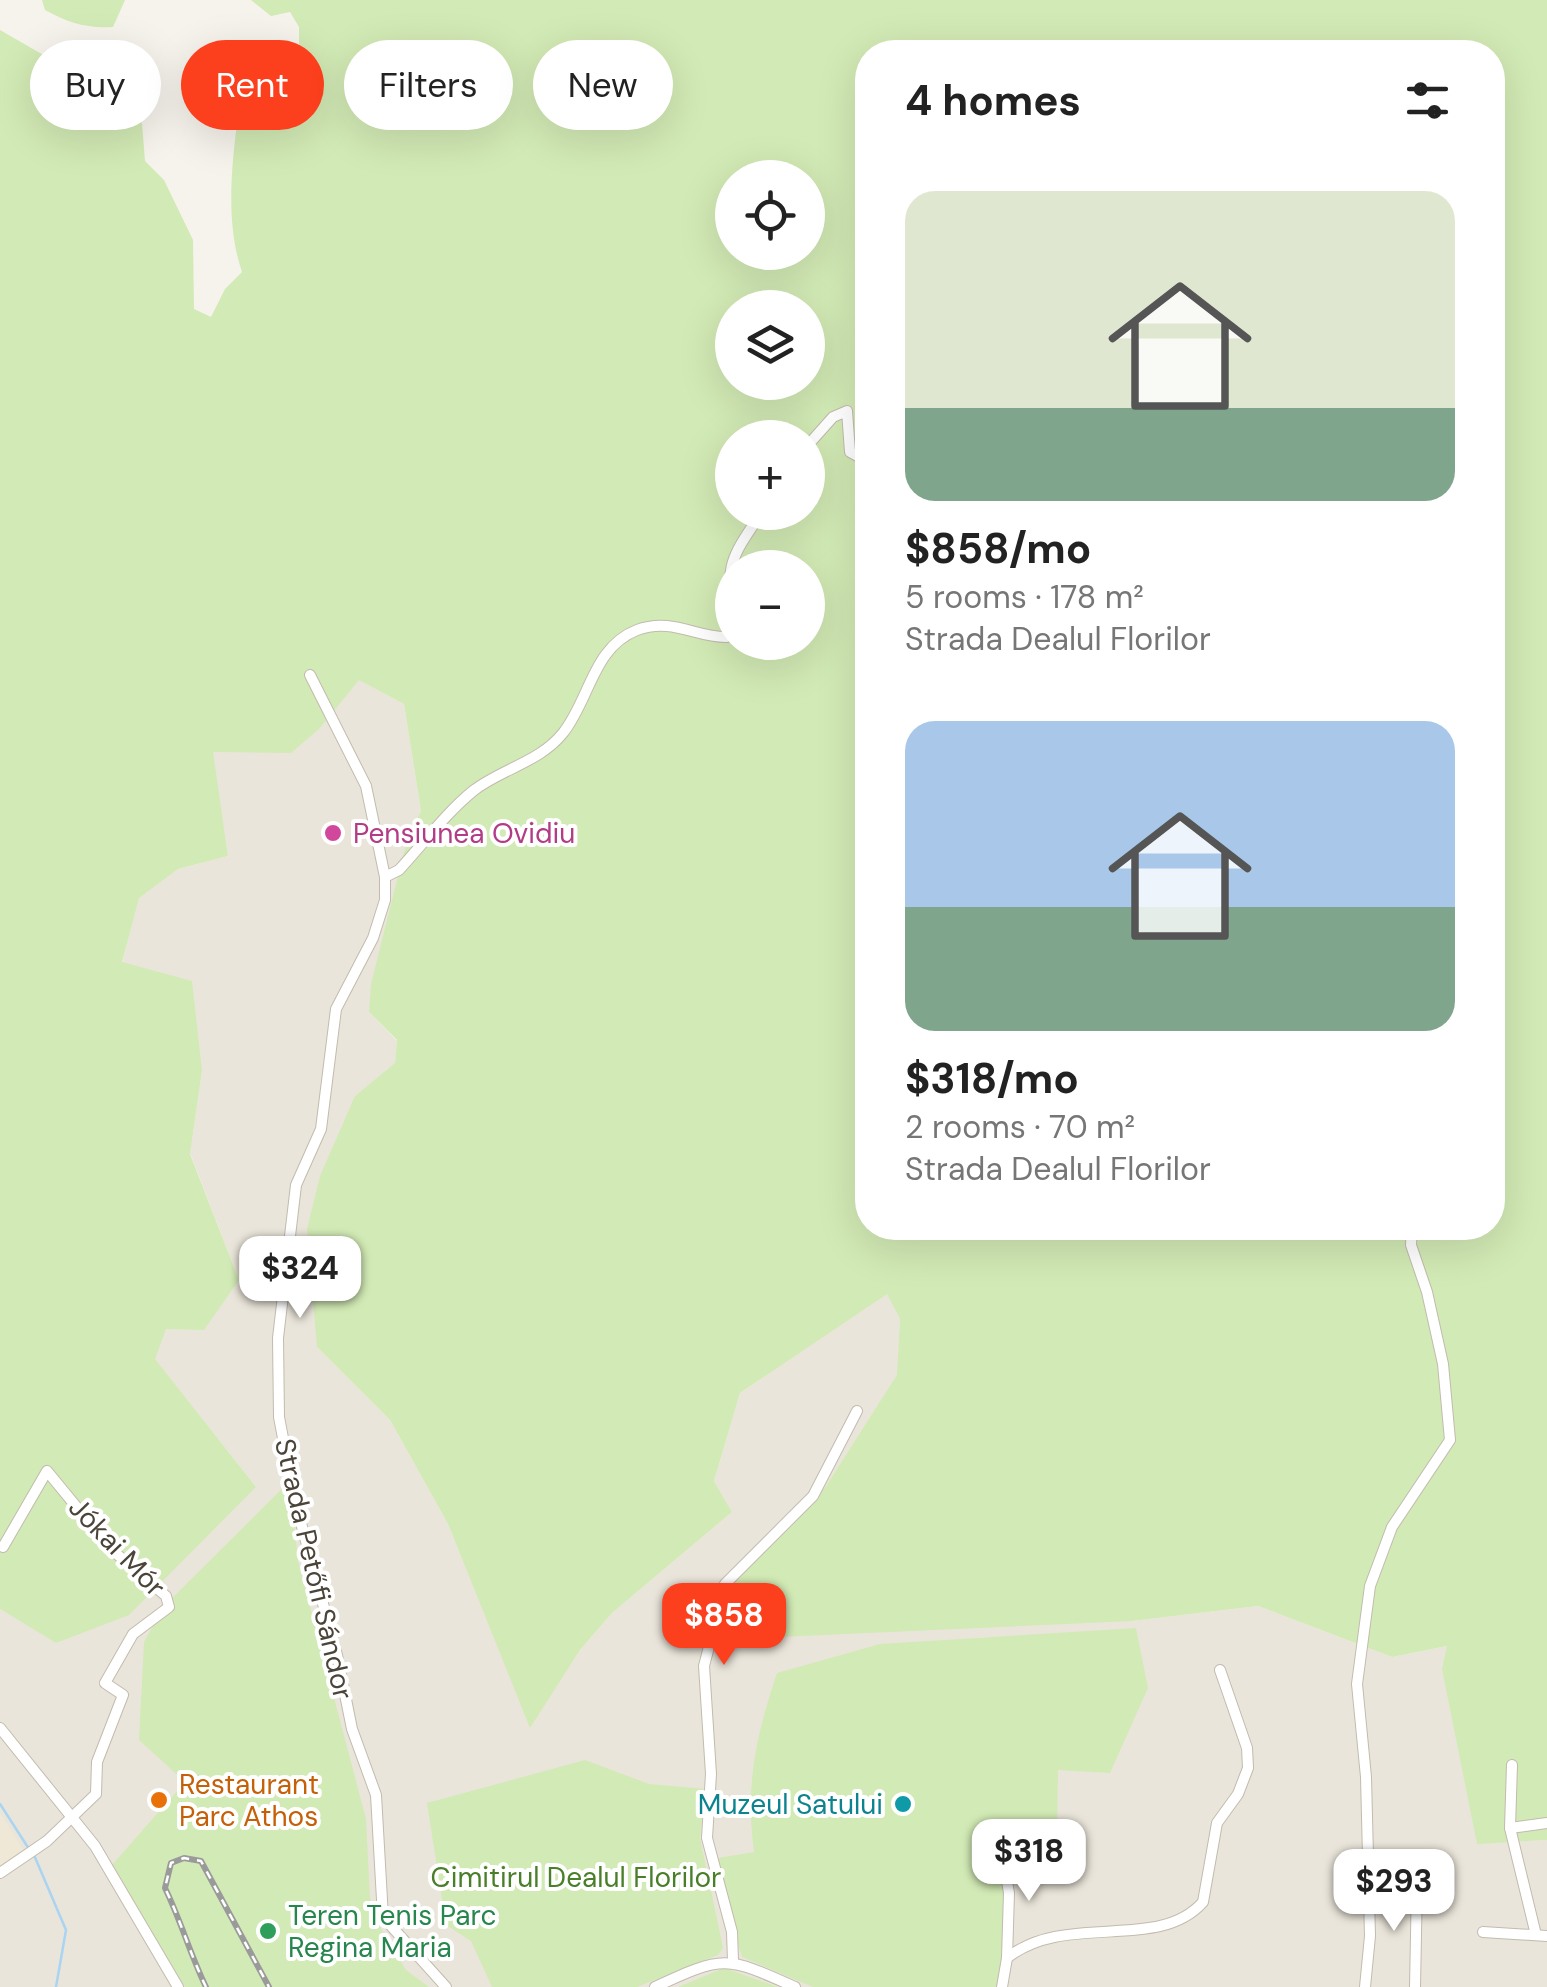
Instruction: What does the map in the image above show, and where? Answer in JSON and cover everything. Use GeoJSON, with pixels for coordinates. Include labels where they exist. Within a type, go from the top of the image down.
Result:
{"type":"FeatureCollection","features":[{"type":"Feature","properties":{"kind":"street"},"geometry":{"type":"LineString","coordinates":[[825,426],[847,411],[850,452],[855,455]]}},
{"type":"Feature","properties":{"kind":"street"},"geometry":{"type":"LineString","coordinates":[[384,877],[399,870],[471,792],[557,740],[613,642],[659,626],[688,627],[715,637]]}},
{"type":"Feature","properties":{"kind":"street","name":"Strada Petőfi Sándor"},"geometry":{"type":"LineString","coordinates":[[310,675],[366,786],[384,877],[379,923],[336,1008],[321,1129],[296,1185],[278,1338],[279,1417],[292,1491],[337,1656],[348,1716],[376,1795],[383,1917],[446,1987]]}},
{"type":"Feature","properties":{"kind":"street"},"geometry":{"type":"LineString","coordinates":[[1365,1987],[1370,1936],[1366,1767],[1357,1684],[1370,1586],[1392,1527],[1450,1440],[1443,1364],[1428,1292],[1411,1240]]}},
{"type":"Feature","properties":{"kind":"street"},"geometry":{"type":"LineString","coordinates":[[733,1961],[732,1932],[707,1838],[710,1774],[704,1666],[725,1584],[813,1496],[856,1411]]}},
{"type":"Feature","properties":{"kind":"street","name":"Jókai Mór"},"geometry":{"type":"LineString","coordinates":[[3,1547],[47,1470],[112,1550],[169,1602],[166,1612],[132,1634],[104,1683],[123,1694],[97,1762],[98,1790],[74,1818]]}},
{"type":"Feature","properties":{"kind":"street"},"geometry":{"type":"LineString","coordinates":[[1008,1958],[1023,1948],[1084,1931],[1172,1924],[1203,1902],[1217,1823],[1244,1781],[1248,1758],[1220,1670]]}},
{"type":"Feature","properties":{"kind":"street"},"geometry":{"type":"LineString","coordinates":[[0,1728],[74,1818],[113,1875],[178,1987]]}},
{"type":"Feature","properties":{"kind":"street"},"geometry":{"type":"LineString","coordinates":[[1483,1932],[1542,1936],[1510,1828],[1512,1765]]}},
{"type":"Feature","properties":{"kind":"street"},"geometry":{"type":"LineString","coordinates":[[0,1873],[74,1818]]}},
{"type":"Feature","properties":{"kind":"street"},"geometry":{"type":"LineString","coordinates":[[1510,1828],[1547,1822]]}},
{"type":"Feature","properties":{"kind":"street"},"geometry":{"type":"LineString","coordinates":[[1002,1852],[1009,1894],[1008,1958],[1002,1987]]}},
{"type":"Feature","properties":{"kind":"street"},"geometry":{"type":"LineString","coordinates":[[1414,1987],[1417,1882]]}},
{"type":"Feature","properties":{"kind":"street"},"geometry":{"type":"LineString","coordinates":[[655,1987],[708,1963],[733,1961],[795,1987]]}},
{"type":"Feature","properties":{"kind":"shaded area"},"geometry":{"type":"Polygon","coordinates":[[[358,679],[404,704],[421,811],[408,836],[369,1012],[397,1041],[395,1064],[355,1096],[317,1347],[390,1420],[448,1524],[530,1726],[580,1650],[612,1613],[732,1512],[714,1481],[740,1393],[887,1293],[900,1319],[898,1375],[826,1486],[734,1583],[1132,1621],[1258,1606],[1392,1657],[1447,1646],[1477,1843],[1547,1840],[1547,1987],[0,1987],[0,1609],[57,1643],[256,1487],[154,1359],[165,1328],[239,1280],[190,1153],[202,1071],[122,963],[138,898],[178,869],[228,856],[212,752],[320,728],[358,679]]]}},
{"type":"Feature","properties":{"kind":"shaded area"},"geometry":{"type":"Polygon","coordinates":[[[0,1813],[27,1855],[0,1873],[0,1813]]]}},
{"type":"Feature","properties":{"kind":"green space"},"geometry":{"type":"Polygon","coordinates":[[[42,0],[125,0],[113,27],[104,27],[61,18],[45,10],[42,0]]]}},
{"type":"Feature","properties":{"kind":"green space"},"geometry":{"type":"Polygon","coordinates":[[[251,0],[1547,0],[1547,1840],[1477,1844],[1442,1669],[1447,1646],[1392,1657],[1258,1606],[1132,1621],[715,1640],[734,1583],[826,1486],[897,1375],[900,1319],[887,1294],[740,1393],[714,1481],[732,1512],[612,1613],[580,1650],[530,1728],[448,1524],[390,1420],[317,1347],[307,1229],[320,1176],[355,1096],[395,1063],[397,1040],[369,1012],[371,984],[408,836],[421,811],[404,704],[359,680],[320,728],[291,753],[213,752],[228,856],[178,869],[139,898],[122,962],[192,981],[202,1071],[190,1154],[239,1280],[204,1330],[166,1329],[155,1359],[256,1487],[129,1615],[56,1643],[0,1609],[0,30],[30,47],[30,130],[143,130],[145,161],[164,180],[193,240],[194,309],[211,317],[225,289],[242,272],[232,217],[236,130],[324,130],[324,40],[299,40],[299,27],[290,12],[271,16],[251,0]]]}},
{"type":"Feature","properties":{"kind":"green space"},"geometry":{"type":"Polygon","coordinates":[[[290,1481],[298,1561],[366,1819],[370,1898],[382,1931],[406,1970],[429,1987],[185,1987],[112,1865],[185,1782],[139,1740],[144,1642],[164,1606],[290,1481]]]}},
{"type":"Feature","properties":{"kind":"green space","name":"Muzeul Satului"},"geometry":{"type":"Polygon","coordinates":[[[1136,1628],[1148,1688],[1110,1773],[1058,1770],[1057,1838],[1047,1838],[1046,1857],[1002,1856],[1005,1957],[998,1987],[813,1987],[742,1957],[712,1859],[754,1852],[754,1761],[777,1673],[880,1644],[1136,1628]]]}},
{"type":"Feature","properties":{"kind":"green space","name":"Cimitirul Dealul Florilor"},"geometry":{"type":"Polygon","coordinates":[[[585,1760],[649,1784],[705,1789],[700,1838],[723,1948],[718,1955],[637,1987],[492,1987],[471,1941],[446,1925],[427,1803],[585,1760]]]}},
{"type":"Feature","properties":{"kind":"green space"},"geometry":{"type":"Polygon","coordinates":[[[724,1968],[778,1987],[678,1987],[724,1968]]]}},
{"type":"Feature","properties":{"kind":"waterway"},"geometry":{"type":"LineString","coordinates":[[0,1804],[29,1849]]}},
{"type":"Feature","properties":{"kind":"waterway"},"geometry":{"type":"LineString","coordinates":[[34,1855],[66,1930],[56,1987]]}},
{"type":"Feature","properties":{"kind":"railway"},"geometry":{"type":"LineString","coordinates":[[206,1987],[165,1888],[171,1863],[184,1858],[201,1861],[269,1987]]}},
{"type":"Feature","properties":{"kind":"place","name":"Pensiunea Ovidiu"},"geometry":{"type":"Point","coordinates":[333,833]}},
{"type":"Feature","properties":{"kind":"place","name":"Restaurant Parc Athos"},"geometry":{"type":"Point","coordinates":[159,1800]}},
{"type":"Feature","properties":{"kind":"place","name":"Muzeul Satului"},"geometry":{"type":"Point","coordinates":[903,1804]}},
{"type":"Feature","properties":{"kind":"place","name":"Teren Tenis Parc Regina Maria"},"geometry":{"type":"Point","coordinates":[268,1931]}}]}
